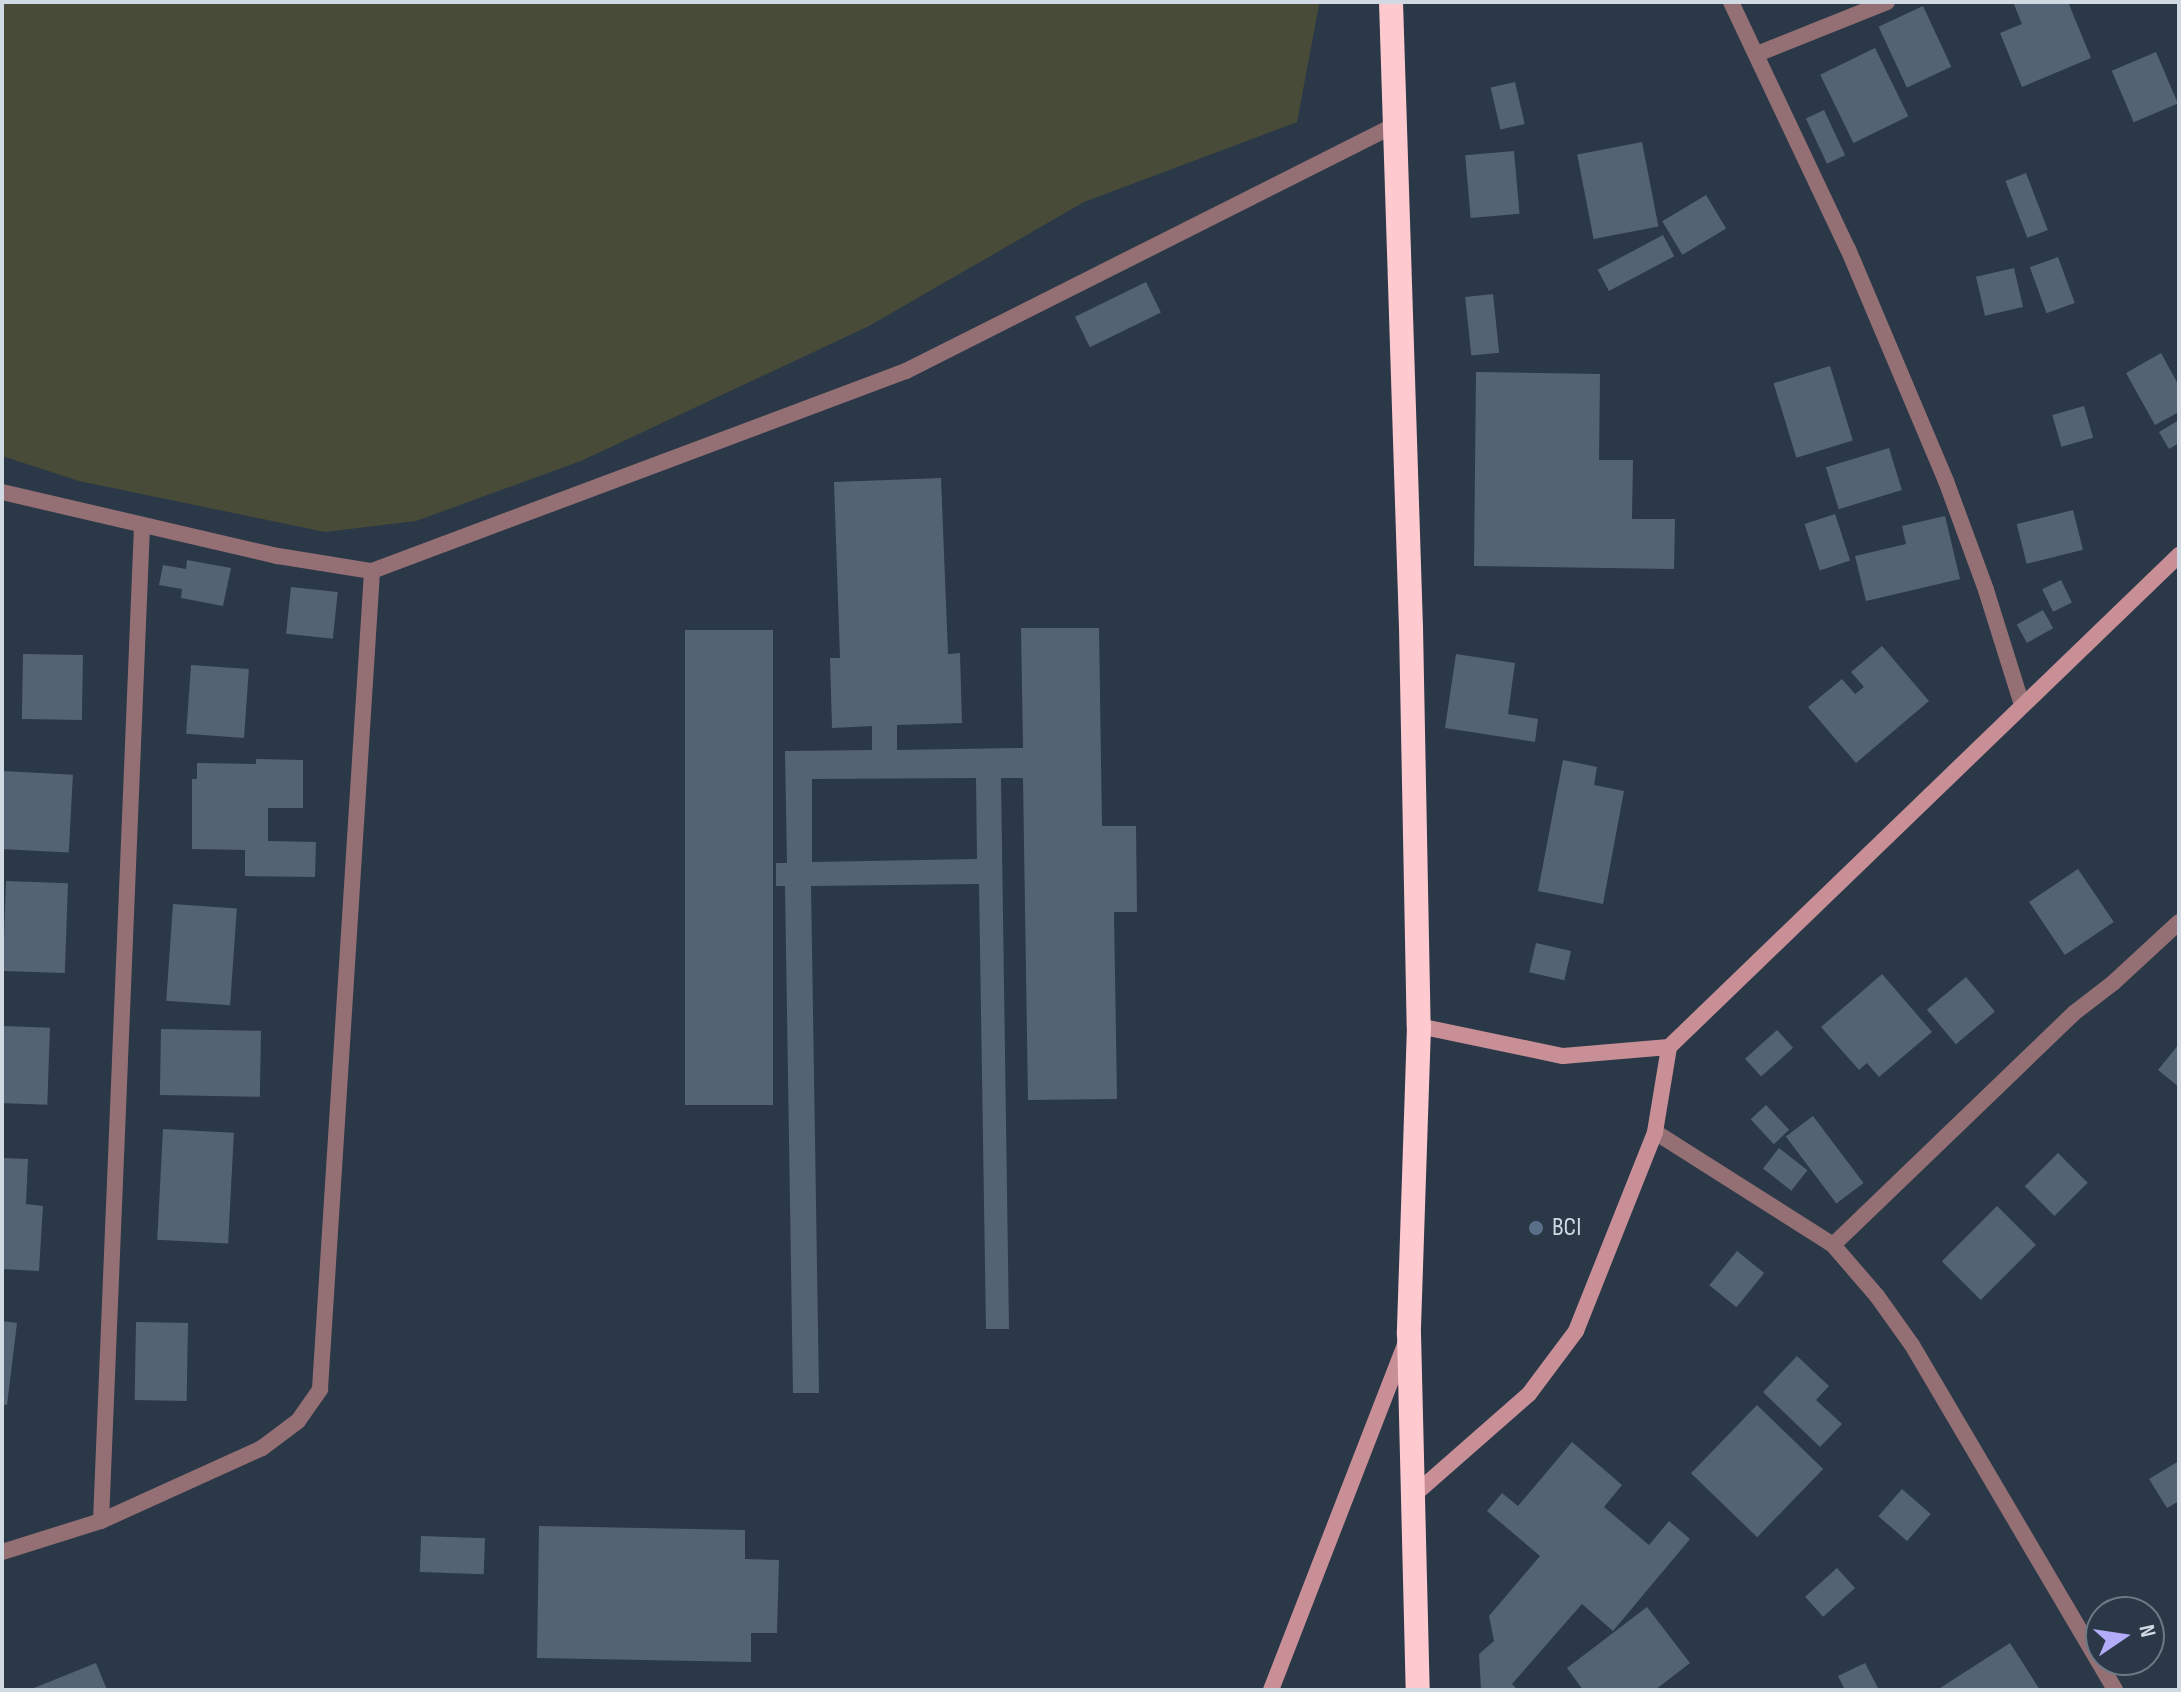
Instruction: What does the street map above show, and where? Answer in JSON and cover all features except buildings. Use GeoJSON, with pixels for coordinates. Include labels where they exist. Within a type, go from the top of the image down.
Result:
{"type":"FeatureCollection","features":[{"type":"Feature","properties":{"kind":"highway"},"geometry":{"type":"LineString","coordinates":[[1391,2],[1419,1026],[1409,1334],[1418,1690]]}},
{"type":"Feature","properties":{"kind":"street"},"geometry":{"type":"LineString","coordinates":[[1731,2],[1848,249],[1946,481],[1986,590],[2022,705]]}},
{"type":"Feature","properties":{"kind":"street"},"geometry":{"type":"LineString","coordinates":[[1757,54],[1887,2]]}},
{"type":"Feature","properties":{"kind":"street"},"geometry":{"type":"LineString","coordinates":[[2,492],[278,556],[372,571],[906,371],[1395,125]]}},
{"type":"Feature","properties":{"kind":"street"},"geometry":{"type":"LineString","coordinates":[[101,1521],[142,525]]}},
{"type":"Feature","properties":{"kind":"street"},"geometry":{"type":"LineString","coordinates":[[1415,1494],[1529,1394],[1576,1331],[1655,1132],[1669,1047],[2179,555]]}},
{"type":"Feature","properties":{"kind":"street"},"geometry":{"type":"LineString","coordinates":[[2,1552],[101,1521],[262,1448],[298,1421],[320,1389],[372,571]]}},
{"type":"Feature","properties":{"kind":"street"},"geometry":{"type":"LineString","coordinates":[[1833,1245],[2074,1013],[2113,983],[2179,922]]}},
{"type":"Feature","properties":{"kind":"street"},"geometry":{"type":"LineString","coordinates":[[1419,1026],[1563,1056],[1669,1047]]}},
{"type":"Feature","properties":{"kind":"street"},"geometry":{"type":"LineString","coordinates":[[1655,1132],[1833,1245],[1877,1296],[1912,1345],[2115,1690]]}},
{"type":"Feature","properties":{"kind":"street"},"geometry":{"type":"LineString","coordinates":[[1271,1690],[1409,1334]]}},
{"type":"Feature","properties":{"kind":"green space"},"geometry":{"type":"Polygon","coordinates":[[[2,2],[1318,2],[1319,5],[1297,122],[1084,202],[869,326],[581,461],[416,521],[325,532],[79,481],[2,456],[2,2]]]}},
{"type":"Feature","properties":{"kind":"place","name":"BCI"},"geometry":{"type":"Point","coordinates":[1536,1228]}}]}
